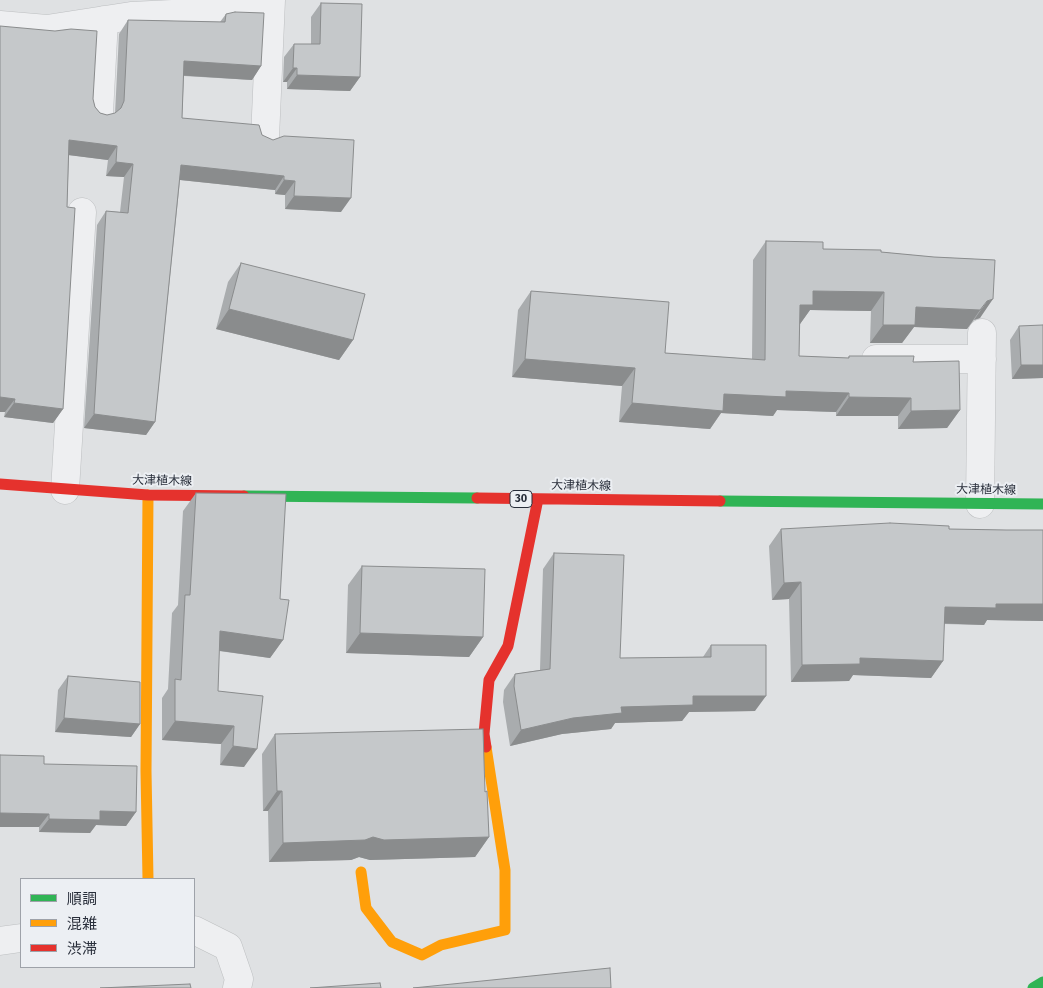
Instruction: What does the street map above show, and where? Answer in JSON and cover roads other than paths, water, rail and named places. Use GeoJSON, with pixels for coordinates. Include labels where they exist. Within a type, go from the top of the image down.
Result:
{"type":"FeatureCollection","features":[{"type":"Feature","properties":{"kind":"main road","name":"大津植木線"},"geometry":{"type":"LineString","coordinates":[[0,484],[148,495],[1043,504]]}},
{"type":"Feature","properties":{"kind":"main road"},"geometry":{"type":"LineString","coordinates":[[148,495],[146,771],[148,878]]}},
{"type":"Feature","properties":{"kind":"main road"},"geometry":{"type":"LineString","coordinates":[[361,872],[366,908],[392,942],[422,955],[441,945],[505,930],[505,870],[484,734],[489,680],[508,646],[538,499]]}},
{"type":"Feature","properties":{"kind":"main road"},"geometry":{"type":"LineString","coordinates":[[1033,988],[1043,982]]}},
{"type":"Feature","properties":{"kind":"street"},"geometry":{"type":"LineString","coordinates":[[0,25],[47,29],[131,16],[263,0]]}},
{"type":"Feature","properties":{"kind":"street"},"geometry":{"type":"LineString","coordinates":[[265,138],[271,0]]}},
{"type":"Feature","properties":{"kind":"street"},"geometry":{"type":"LineString","coordinates":[[99,113],[104,20]]}},
{"type":"Feature","properties":{"kind":"street"},"geometry":{"type":"LineString","coordinates":[[64,490],[82,212]]}},
{"type":"Feature","properties":{"kind":"street"},"geometry":{"type":"LineString","coordinates":[[847,359],[982,346],[980,504]]}},
{"type":"Feature","properties":{"kind":"street"},"geometry":{"type":"LineString","coordinates":[[195,931],[228,948],[239,979],[237,988]]}},
{"type":"Feature","properties":{"kind":"street"},"geometry":{"type":"LineString","coordinates":[[0,941],[20,938]]}}]}
